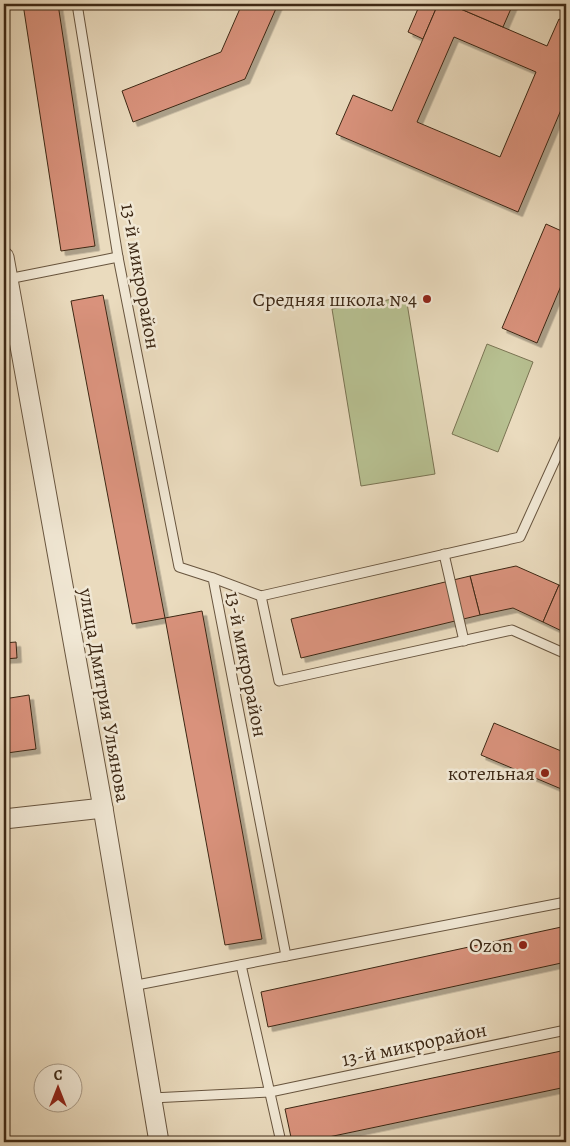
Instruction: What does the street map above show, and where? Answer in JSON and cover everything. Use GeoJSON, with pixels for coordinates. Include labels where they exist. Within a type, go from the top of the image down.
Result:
{"type":"FeatureCollection","features":[{"type":"Feature","properties":{"kind":"street","name":"улица Дмитрия Ульянова"},"geometry":{"type":"LineString","coordinates":[[4,256],[159,1142]]}},
{"type":"Feature","properties":{"kind":"street"},"geometry":{"type":"LineString","coordinates":[[4,819],[102,808]]}},
{"type":"Feature","properties":{"kind":"lane","name":"13-й микрорайон"},"geometry":{"type":"LineString","coordinates":[[77,4],[118,257],[179,567],[213,578],[286,956]]}},
{"type":"Feature","properties":{"kind":"lane"},"geometry":{"type":"LineString","coordinates":[[8,279],[118,257]]}},
{"type":"Feature","properties":{"kind":"lane"},"geometry":{"type":"LineString","coordinates":[[213,578],[261,596],[520,537],[566,436]]}},
{"type":"Feature","properties":{"kind":"lane"},"geometry":{"type":"LineString","coordinates":[[444,554],[464,641]]}},
{"type":"Feature","properties":{"kind":"lane"},"geometry":{"type":"LineString","coordinates":[[261,596],[278,681],[512,630],[566,654]]}},
{"type":"Feature","properties":{"kind":"lane"},"geometry":{"type":"LineString","coordinates":[[132,986],[566,902]]}},
{"type":"Feature","properties":{"kind":"lane"},"geometry":{"type":"LineString","coordinates":[[241,965],[281,1142]]}},
{"type":"Feature","properties":{"kind":"lane","name":"13-й микрорайон"},"geometry":{"type":"LineString","coordinates":[[152,1098],[270,1092],[566,1030]]}},
{"type":"Feature","properties":{"kind":"green space"},"geometry":{"type":"Polygon","coordinates":[[[406,297],[435,474],[361,486],[332,309],[406,297]]]}},
{"type":"Feature","properties":{"kind":"green space"},"geometry":{"type":"Polygon","coordinates":[[[487,344],[533,362],[498,452],[452,434],[487,344]]]}},
{"type":"Feature","properties":{"kind":"building"},"geometry":{"type":"Polygon","coordinates":[[[23,4],[58,4],[95,246],[61,251],[23,4]]]}},
{"type":"Feature","properties":{"kind":"building"},"geometry":{"type":"Polygon","coordinates":[[[242,4],[278,4],[245,79],[133,122],[122,91],[221,52],[242,4]]]}},
{"type":"Feature","properties":{"kind":"building"},"geometry":{"type":"Polygon","coordinates":[[[420,4],[438,4],[423,39],[408,32],[420,4]]]}},
{"type":"Feature","properties":{"kind":"building"},"geometry":{"type":"Polygon","coordinates":[[[438,4],[449,4],[547,46],[559,19],[566,22],[566,98],[518,212],[336,134],[353,95],[392,111],[438,4]],[[454,37],[417,122],[500,157],[536,72],[454,37]]]}},
{"type":"Feature","properties":{"kind":"building"},"geometry":{"type":"Polygon","coordinates":[[[449,4],[513,4],[503,27],[449,4]]]}},
{"type":"Feature","properties":{"kind":"building"},"geometry":{"type":"Polygon","coordinates":[[[546,224],[566,233],[566,274],[537,343],[502,328],[546,224]]]}},
{"type":"Feature","properties":{"kind":"building"},"geometry":{"type":"Polygon","coordinates":[[[103,295],[165,618],[132,624],[71,301],[103,295]]]}},
{"type":"Feature","properties":{"kind":"building"},"geometry":{"type":"Polygon","coordinates":[[[516,566],[559,585],[543,622],[513,608],[480,615],[470,576],[516,566]]]}},
{"type":"Feature","properties":{"kind":"building"},"geometry":{"type":"Polygon","coordinates":[[[470,576],[480,615],[301,658],[291,619],[470,576]]]}},
{"type":"Feature","properties":{"kind":"building"},"geometry":{"type":"Polygon","coordinates":[[[559,585],[566,588],[566,633],[543,622],[559,585]]]}},
{"type":"Feature","properties":{"kind":"building"},"geometry":{"type":"Polygon","coordinates":[[[202,611],[262,939],[225,945],[165,618],[202,611]]]}},
{"type":"Feature","properties":{"kind":"building"},"geometry":{"type":"Polygon","coordinates":[[[16,642],[17,658],[4,659],[4,643],[16,642]]]}},
{"type":"Feature","properties":{"kind":"building"},"geometry":{"type":"Polygon","coordinates":[[[29,695],[36,749],[7,753],[4,699],[29,695]]]}},
{"type":"Feature","properties":{"kind":"building","name":"котельная"},"geometry":{"type":"Polygon","coordinates":[[[494,723],[566,753],[566,791],[481,755],[494,723]]]}},
{"type":"Feature","properties":{"kind":"building"},"geometry":{"type":"Polygon","coordinates":[[[566,926],[566,962],[268,1027],[261,992],[566,926]]]}},
{"type":"Feature","properties":{"kind":"building"},"geometry":{"type":"Polygon","coordinates":[[[566,1050],[566,1087],[305,1142],[292,1142],[285,1109],[566,1050]]]}},
{"type":"Feature","properties":{"kind":"place","name":"Средняя школа №4"},"geometry":{"type":"Point","coordinates":[427,299]}},
{"type":"Feature","properties":{"kind":"place","name":"котельная"},"geometry":{"type":"Point","coordinates":[545,773]}},
{"type":"Feature","properties":{"kind":"place","name":"Ozon"},"geometry":{"type":"Point","coordinates":[523,945]}}]}
